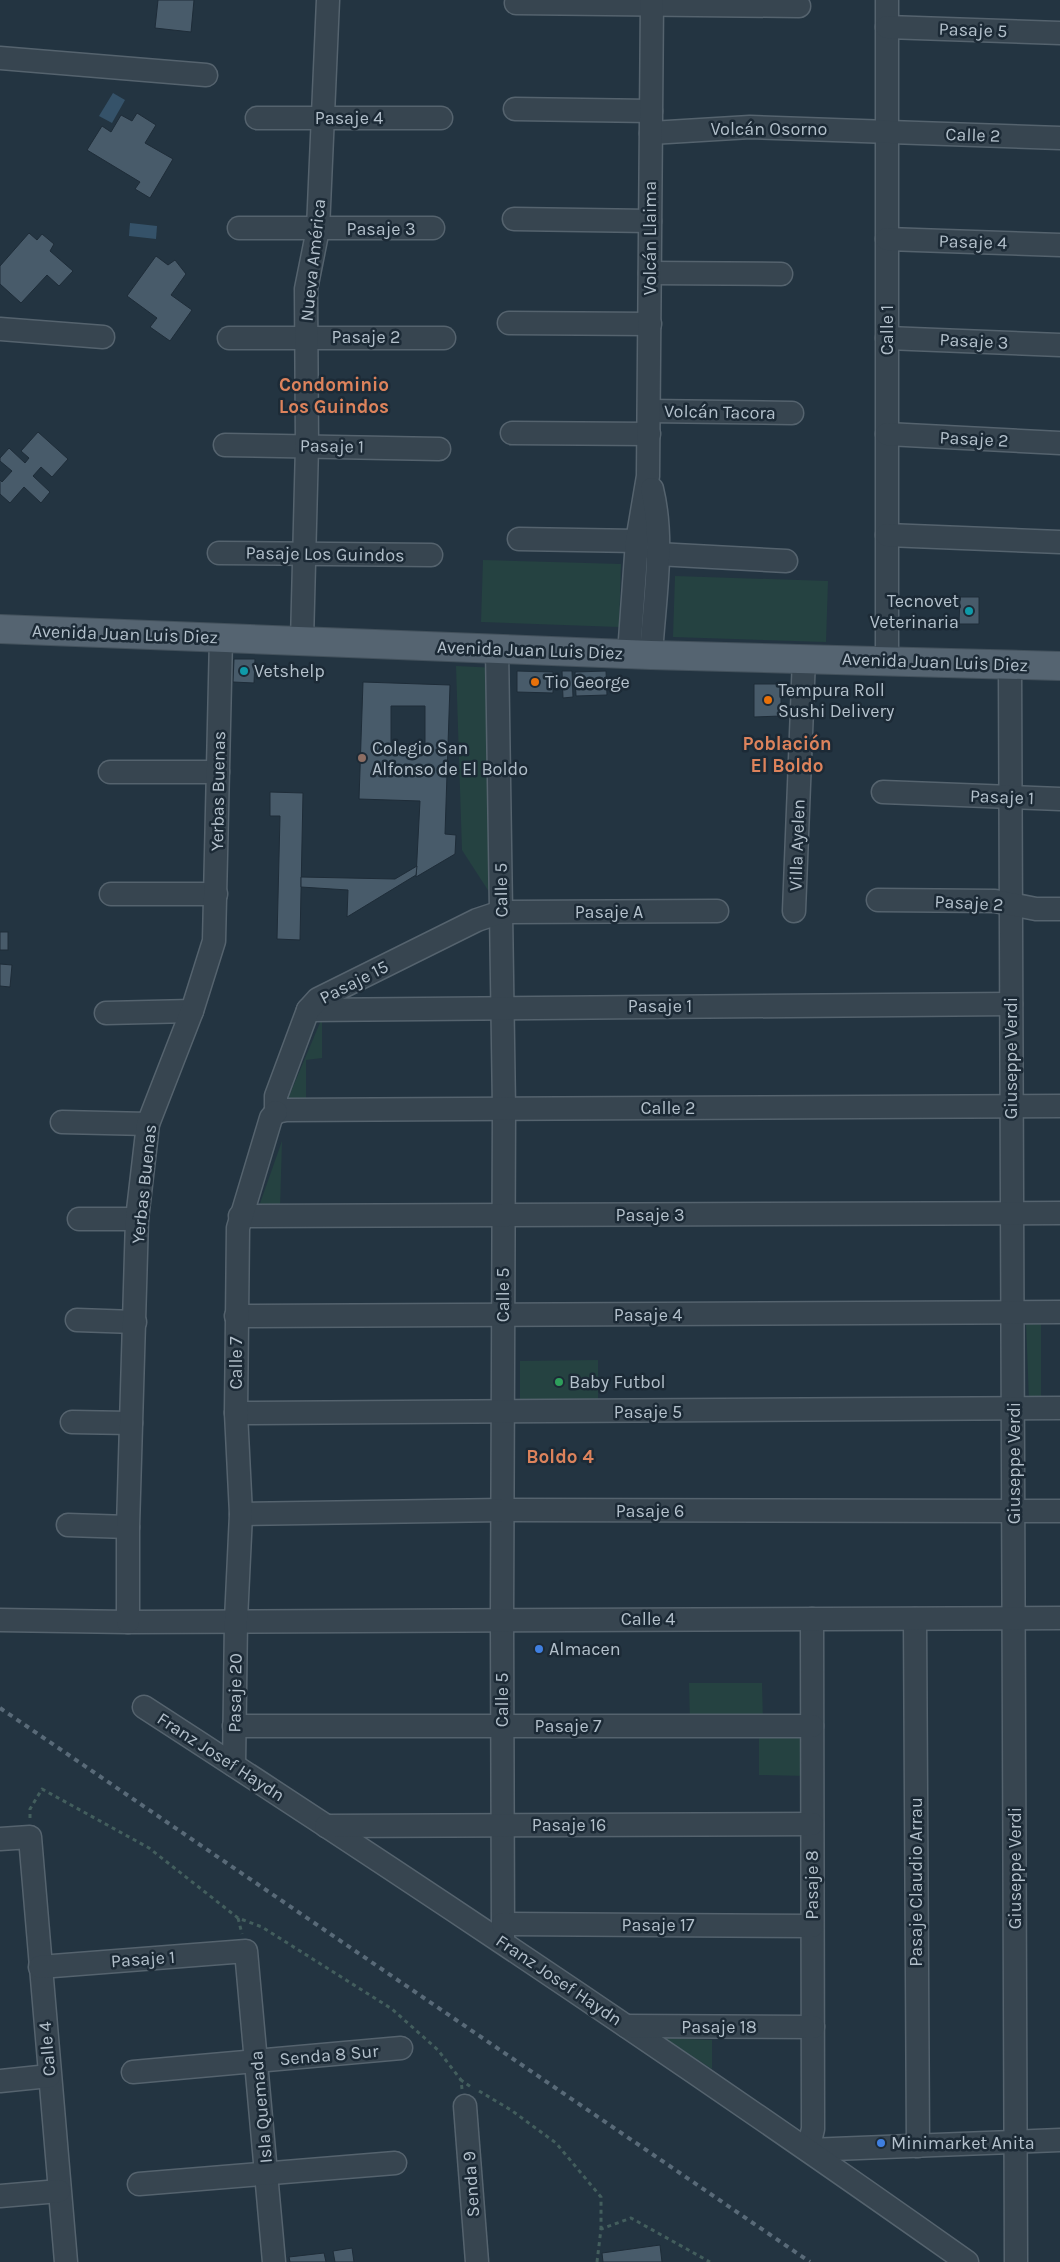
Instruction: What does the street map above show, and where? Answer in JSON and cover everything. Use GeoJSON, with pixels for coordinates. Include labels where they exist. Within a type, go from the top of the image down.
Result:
{"type":"FeatureCollection","features":[{"type":"Feature","properties":{"kind":"main road","name":"Avenida Juan Luis Diez"},"geometry":{"type":"LineString","coordinates":[[0,629],[640,654],[1060,666]]}},
{"type":"Feature","properties":{"kind":"street","name":"Nueva América"},"geometry":{"type":"LineString","coordinates":[[302,641],[307,446],[306,289],[318,229],[321,118],[328,0]]}},
{"type":"Feature","properties":{"kind":"street","name":"Calle 1"},"geometry":{"type":"LineString","coordinates":[[887,0],[887,661]]}},
{"type":"Feature","properties":{"kind":"street"},"geometry":{"type":"LineString","coordinates":[[516,3],[652,2],[799,6]]}},
{"type":"Feature","properties":{"kind":"street","name":"Volcán Llaima"},"geometry":{"type":"LineString","coordinates":[[640,654],[637,541],[648,476],[652,2]]}},
{"type":"Feature","properties":{"kind":"street","name":"Pasaje 5"},"geometry":{"type":"LineString","coordinates":[[887,27],[1060,34]]}},
{"type":"Feature","properties":{"kind":"street"},"geometry":{"type":"LineString","coordinates":[[0,58],[206,74]]}},
{"type":"Feature","properties":{"kind":"street"},"geometry":{"type":"LineString","coordinates":[[515,109],[651,111]]}},
{"type":"Feature","properties":{"kind":"street","name":"Pasaje 4"},"geometry":{"type":"LineString","coordinates":[[257,118],[441,118]]}},
{"type":"Feature","properties":{"kind":"street","name":"Volcán Osorno"},"geometry":{"type":"LineString","coordinates":[[651,133],[750,127],[887,132]]}},
{"type":"Feature","properties":{"kind":"street","name":"Calle 2"},"geometry":{"type":"LineString","coordinates":[[887,132],[1060,138]]}},
{"type":"Feature","properties":{"kind":"street"},"geometry":{"type":"LineString","coordinates":[[514,219],[650,221]]}},
{"type":"Feature","properties":{"kind":"street","name":"Pasaje 3"},"geometry":{"type":"LineString","coordinates":[[239,228],[433,228]]}},
{"type":"Feature","properties":{"kind":"street","name":"Pasaje 4"},"geometry":{"type":"LineString","coordinates":[[887,239],[1060,246]]}},
{"type":"Feature","properties":{"kind":"street"},"geometry":{"type":"LineString","coordinates":[[650,273],[781,274]]}},
{"type":"Feature","properties":{"kind":"street"},"geometry":{"type":"LineString","coordinates":[[509,323],[650,324]]}},
{"type":"Feature","properties":{"kind":"street"},"geometry":{"type":"LineString","coordinates":[[0,328],[103,337]]}},
{"type":"Feature","properties":{"kind":"street","name":"Pasaje 2"},"geometry":{"type":"LineString","coordinates":[[229,338],[444,338]]}},
{"type":"Feature","properties":{"kind":"street","name":"Pasaje 3"},"geometry":{"type":"LineString","coordinates":[[887,338],[1060,345]]}},
{"type":"Feature","properties":{"kind":"street","name":"Volcán Tacora"},"geometry":{"type":"LineString","coordinates":[[649,412],[792,413]]}},
{"type":"Feature","properties":{"kind":"street"},"geometry":{"type":"LineString","coordinates":[[512,433],[649,434]]}},
{"type":"Feature","properties":{"kind":"street","name":"Pasaje 2"},"geometry":{"type":"LineString","coordinates":[[887,434],[1060,443]]}},
{"type":"Feature","properties":{"kind":"street","name":"Pasaje 1"},"geometry":{"type":"LineString","coordinates":[[225,445],[439,449]]}},
{"type":"Feature","properties":{"kind":"street","name":"Volcán Llaima"},"geometry":{"type":"LineString","coordinates":[[640,654],[657,554],[656,508],[648,476]]}},
{"type":"Feature","properties":{"kind":"street"},"geometry":{"type":"LineString","coordinates":[[887,535],[1060,542]]}},
{"type":"Feature","properties":{"kind":"street"},"geometry":{"type":"LineString","coordinates":[[518,539],[637,541]]}},
{"type":"Feature","properties":{"kind":"street","name":"Pasaje Los Guindos"},"geometry":{"type":"LineString","coordinates":[[219,553],[431,555]]}},
{"type":"Feature","properties":{"kind":"street"},"geometry":{"type":"LineString","coordinates":[[657,554],[786,561]]}},
{"type":"Feature","properties":{"kind":"street","name":"Yerbas Buenas"},"geometry":{"type":"LineString","coordinates":[[128,1622],[128,1527],[137,1219],[148,1124],[192,1011],[214,941],[221,638]]}},
{"type":"Feature","properties":{"kind":"street","name":"Calle 5"},"geometry":{"type":"LineString","coordinates":[[497,648],[504,1109],[502,1510],[503,1933]]}},
{"type":"Feature","properties":{"kind":"street","name":"Villa Ayelen"},"geometry":{"type":"LineString","coordinates":[[794,911],[804,658]]}},
{"type":"Feature","properties":{"kind":"street","name":"Giuseppe Verdi"},"geometry":{"type":"LineString","coordinates":[[1010,664],[1016,2262]]}},
{"type":"Feature","properties":{"kind":"street"},"geometry":{"type":"LineString","coordinates":[[110,772],[218,772]]}},
{"type":"Feature","properties":{"kind":"street","name":"Pasaje 1"},"geometry":{"type":"LineString","coordinates":[[883,792],[1060,799]]}},
{"type":"Feature","properties":{"kind":"street"},"geometry":{"type":"LineString","coordinates":[[111,894],[216,894]]}},
{"type":"Feature","properties":{"kind":"street","name":"Pasaje 2"},"geometry":{"type":"LineString","coordinates":[[878,900],[995,901],[1036,909],[1060,909]]}},
{"type":"Feature","properties":{"kind":"street","name":"Pasaje A"},"geometry":{"type":"LineString","coordinates":[[501,912],[717,911]]}},
{"type":"Feature","properties":{"kind":"street","name":"Pasaje 15"},"geometry":{"type":"LineString","coordinates":[[276,1112],[276,1096],[308,1010],[318,998],[477,920],[501,912]]}},
{"type":"Feature","properties":{"kind":"street","name":"Pasaje 1"},"geometry":{"type":"LineString","coordinates":[[308,1010],[1011,1004]]}},
{"type":"Feature","properties":{"kind":"street"},"geometry":{"type":"LineString","coordinates":[[106,1014],[192,1011]]}},
{"type":"Feature","properties":{"kind":"street","name":"Calle 2"},"geometry":{"type":"LineString","coordinates":[[276,1112],[286,1110],[1060,1106]]}},
{"type":"Feature","properties":{"kind":"street","name":"Calle 7"},"geometry":{"type":"LineString","coordinates":[[236,1620],[241,1514],[236,1413],[236,1316],[240,1216],[271,1118],[276,1112]]}},
{"type":"Feature","properties":{"kind":"street"},"geometry":{"type":"LineString","coordinates":[[62,1122],[148,1124]]}},
{"type":"Feature","properties":{"kind":"street","name":"Pasaje 3"},"geometry":{"type":"LineString","coordinates":[[240,1216],[1060,1213]]}},
{"type":"Feature","properties":{"kind":"street"},"geometry":{"type":"LineString","coordinates":[[79,1219],[137,1219]]}},
{"type":"Feature","properties":{"kind":"street","name":"Pasaje 4"},"geometry":{"type":"LineString","coordinates":[[236,1316],[1060,1312]]}},
{"type":"Feature","properties":{"kind":"street"},"geometry":{"type":"LineString","coordinates":[[77,1320],[135,1322]]}},
{"type":"Feature","properties":{"kind":"street","name":"Pasaje 5"},"geometry":{"type":"LineString","coordinates":[[236,1413],[503,1413],[1060,1408]]}},
{"type":"Feature","properties":{"kind":"street"},"geometry":{"type":"LineString","coordinates":[[72,1422],[131,1423]]}},
{"type":"Feature","properties":{"kind":"street","name":"Pasaje 6"},"geometry":{"type":"LineString","coordinates":[[241,1514],[502,1510],[1060,1511]]}},
{"type":"Feature","properties":{"kind":"street"},"geometry":{"type":"LineString","coordinates":[[68,1525],[128,1527]]}},
{"type":"Feature","properties":{"kind":"street","name":"Pasaje Claudio Arrau"},"geometry":{"type":"LineString","coordinates":[[915,1618],[918,2146]]}},
{"type":"Feature","properties":{"kind":"street","name":"Calle 4"},"geometry":{"type":"LineString","coordinates":[[0,1620],[128,1622],[236,1620],[1060,1618]]}},
{"type":"Feature","properties":{"kind":"street","name":"Pasaje 8"},"geometry":{"type":"LineString","coordinates":[[808,2150],[813,2129],[812,1619]]}},
{"type":"Feature","properties":{"kind":"street","name":"Pasaje 20"},"geometry":{"type":"LineString","coordinates":[[234,1765],[236,1620]]}},
{"type":"Feature","properties":{"kind":"street","name":"Franz Josef Haydn"},"geometry":{"type":"LineString","coordinates":[[144,1707],[326,1826],[503,1933],[626,2026],[808,2150],[967,2262]]}},
{"type":"Feature","properties":{"kind":"street","name":"Pasaje 7"},"geometry":{"type":"LineString","coordinates":[[234,1726],[812,1726]]}},
{"type":"Feature","properties":{"kind":"street","name":"Pasaje 16"},"geometry":{"type":"LineString","coordinates":[[326,1826],[812,1824]]}},
{"type":"Feature","properties":{"kind":"street"},"geometry":{"type":"LineString","coordinates":[[0,1838],[30,1837]]}},
{"type":"Feature","properties":{"kind":"street","name":"Calle 4"},"geometry":{"type":"LineString","coordinates":[[30,1837],[66,2262]]}},
{"type":"Feature","properties":{"kind":"street","name":"Pasaje 17"},"geometry":{"type":"LineString","coordinates":[[503,1933],[812,1926]]}},
{"type":"Feature","properties":{"kind":"street","name":"Pasaje 1"},"geometry":{"type":"LineString","coordinates":[[40,1967],[246,1951]]}},
{"type":"Feature","properties":{"kind":"street","name":"Isla Quemada"},"geometry":{"type":"LineString","coordinates":[[246,1951],[274,2262]]}},
{"type":"Feature","properties":{"kind":"street","name":"Pasaje 18"},"geometry":{"type":"LineString","coordinates":[[626,2026],[813,2027]]}},
{"type":"Feature","properties":{"kind":"street","name":"Senda 8 Sur"},"geometry":{"type":"LineString","coordinates":[[133,2072],[401,2048]]}},
{"type":"Feature","properties":{"kind":"street"},"geometry":{"type":"LineString","coordinates":[[0,2081],[49,2076]]}},
{"type":"Feature","properties":{"kind":"street","name":"Senda 9"},"geometry":{"type":"LineString","coordinates":[[465,2106],[477,2262]]}},
{"type":"Feature","properties":{"kind":"street"},"geometry":{"type":"LineString","coordinates":[[808,2150],[1060,2140]]}},
{"type":"Feature","properties":{"kind":"street"},"geometry":{"type":"LineString","coordinates":[[140,2184],[395,2163]]}},
{"type":"Feature","properties":{"kind":"street"},"geometry":{"type":"LineString","coordinates":[[0,2196],[59,2191]]}},
{"type":"Feature","properties":{"kind":"path"},"geometry":{"type":"LineString","coordinates":[[30,1837],[30,1809],[42,1788],[149,1848],[238,1918],[262,1927],[392,2009],[438,2050],[460,2080],[511,2110],[556,2143],[600,2197],[601,2230],[597,2262]]}},
{"type":"Feature","properties":{"kind":"path"},"geometry":{"type":"LineString","coordinates":[[460,2080],[465,2106]]}},
{"type":"Feature","properties":{"kind":"path"},"geometry":{"type":"LineString","coordinates":[[601,2230],[631,2218],[710,2262]]}},
{"type":"Feature","properties":{"kind":"green space"},"geometry":{"type":"Polygon","coordinates":[[[483,560],[621,564],[619,627],[481,622],[483,560]]]}},
{"type":"Feature","properties":{"kind":"green space"},"geometry":{"type":"Polygon","coordinates":[[[675,576],[828,581],[826,642],[673,637],[675,576]]]}},
{"type":"Feature","properties":{"kind":"green space"},"geometry":{"type":"Polygon","coordinates":[[[456,666],[498,668],[493,898],[462,850],[456,666]]]}},
{"type":"Feature","properties":{"kind":"green space"},"geometry":{"type":"Polygon","coordinates":[[[322,1018],[322,1058],[306,1060],[306,1099],[287,1101],[322,1018]]]}},
{"type":"Feature","properties":{"kind":"green space"},"geometry":{"type":"Polygon","coordinates":[[[282,1141],[280,1209],[258,1209],[282,1141]]]}},
{"type":"Feature","properties":{"kind":"green space"},"geometry":{"type":"Polygon","coordinates":[[[1041,1321],[1041,1400],[1029,1400],[1026,1322],[1041,1321]]]}},
{"type":"Feature","properties":{"kind":"green space","name":"Baby Futbol"},"geometry":{"type":"Polygon","coordinates":[[[598,1360],[598,1404],[520,1405],[520,1361],[598,1360]]]}},
{"type":"Feature","properties":{"kind":"green space"},"geometry":{"type":"Polygon","coordinates":[[[689,1683],[762,1683],[763,1722],[690,1722],[689,1683]]]}},
{"type":"Feature","properties":{"kind":"green space"},"geometry":{"type":"Polygon","coordinates":[[[759,1738],[807,1738],[807,1776],[759,1775],[759,1738]]]}},
{"type":"Feature","properties":{"kind":"green space"},"geometry":{"type":"Polygon","coordinates":[[[664,2038],[712,2040],[712,2069],[664,2038]]]}},
{"type":"Feature","properties":{"kind":"water"},"geometry":{"type":"Polygon","coordinates":[[[113,93],[125,100],[112,123],[99,116],[113,93]]]}},
{"type":"Feature","properties":{"kind":"water"},"geometry":{"type":"Polygon","coordinates":[[[130,223],[157,226],[156,239],[129,236],[130,223]]]}},
{"type":"Feature","properties":{"kind":"building"},"geometry":{"type":"Polygon","coordinates":[[[158,0],[194,0],[191,32],[155,28],[158,0]]]}},
{"type":"Feature","properties":{"kind":"building"},"geometry":{"type":"Polygon","coordinates":[[[137,113],[156,125],[145,143],[173,159],[150,198],[135,189],[140,182],[87,150],[102,126],[111,132],[121,115],[132,121],[137,113]]]}},
{"type":"Feature","properties":{"kind":"building"},"geometry":{"type":"Polygon","coordinates":[[[29,233],[37,240],[42,234],[54,244],[50,251],[73,271],[59,286],[47,275],[21,303],[0,284],[0,266],[29,233]]]}},
{"type":"Feature","properties":{"kind":"building"},"geometry":{"type":"Polygon","coordinates":[[[156,256],[168,265],[175,260],[186,274],[171,295],[192,310],[170,341],[150,327],[157,318],[127,296],[156,256]]]}},
{"type":"Feature","properties":{"kind":"building"},"geometry":{"type":"Polygon","coordinates":[[[38,432],[68,459],[52,477],[41,467],[33,476],[50,492],[41,503],[24,487],[10,503],[0,494],[0,480],[2,482],[12,471],[0,461],[0,458],[9,448],[25,463],[29,458],[21,451],[38,432]]]}},
{"type":"Feature","properties":{"kind":"building","name":"Tecnovet Veterinaria"},"geometry":{"type":"Polygon","coordinates":[[[960,597],[979,597],[979,624],[959,624],[960,597]]]}},
{"type":"Feature","properties":{"kind":"building","name":"Vetshelp"},"geometry":{"type":"Polygon","coordinates":[[[234,659],[255,659],[254,683],[233,682],[234,659]]]}},
{"type":"Feature","properties":{"kind":"building","name":"Tio George"},"geometry":{"type":"Polygon","coordinates":[[[517,671],[553,672],[553,693],[517,692],[517,671]]]}},
{"type":"Feature","properties":{"kind":"building"},"geometry":{"type":"Polygon","coordinates":[[[562,671],[572,671],[573,697],[563,698],[562,671]]]}},
{"type":"Feature","properties":{"kind":"building"},"geometry":{"type":"Polygon","coordinates":[[[606,671],[607,695],[576,696],[575,672],[606,671]]]}},
{"type":"Feature","properties":{"kind":"building"},"geometry":{"type":"Polygon","coordinates":[[[363,682],[450,685],[445,834],[456,835],[455,854],[416,877],[420,801],[359,799],[363,682]],[[391,706],[391,744],[425,744],[425,706],[391,706]]]}},
{"type":"Feature","properties":{"kind":"building","name":"Tempura Roll Sushi Delivery"},"geometry":{"type":"Polygon","coordinates":[[[754,684],[781,684],[781,716],[754,717],[754,684]]]}},
{"type":"Feature","properties":{"kind":"building"},"geometry":{"type":"Polygon","coordinates":[[[270,792],[303,793],[300,940],[277,939],[280,816],[270,816],[270,792]]]}},
{"type":"Feature","properties":{"kind":"building"},"geometry":{"type":"Polygon","coordinates":[[[417,866],[416,875],[347,917],[348,890],[301,887],[301,877],[395,879],[417,866]]]}},
{"type":"Feature","properties":{"kind":"building"},"geometry":{"type":"Polygon","coordinates":[[[0,932],[8,932],[8,950],[0,950],[0,932]]]}},
{"type":"Feature","properties":{"kind":"building"},"geometry":{"type":"Polygon","coordinates":[[[0,964],[12,965],[10,987],[0,986],[0,964]]]}},
{"type":"Feature","properties":{"kind":"building"},"geometry":{"type":"Polygon","coordinates":[[[660,2245],[662,2262],[603,2262],[602,2253],[660,2245]]]}},
{"type":"Feature","properties":{"kind":"building"},"geometry":{"type":"Polygon","coordinates":[[[352,2248],[354,2262],[335,2262],[333,2251],[352,2248]]]}},
{"type":"Feature","properties":{"kind":"building"},"geometry":{"type":"Polygon","coordinates":[[[324,2253],[326,2262],[290,2262],[289,2257],[324,2253]]]}},
{"type":"Feature","properties":{"kind":"railway"},"geometry":{"type":"LineString","coordinates":[[0,1708],[810,2262]]}},
{"type":"Feature","properties":{"kind":"place","name":"Tecnovet Veterinaria"},"geometry":{"type":"Point","coordinates":[969,611]}},
{"type":"Feature","properties":{"kind":"place","name":"Vetshelp"},"geometry":{"type":"Point","coordinates":[244,671]}},
{"type":"Feature","properties":{"kind":"place","name":"Tio George"},"geometry":{"type":"Point","coordinates":[535,682]}},
{"type":"Feature","properties":{"kind":"place","name":"Tempura Roll Sushi Delivery"},"geometry":{"type":"Point","coordinates":[768,700]}},
{"type":"Feature","properties":{"kind":"place","name":"Colegio San Alfonso de El Boldo"},"geometry":{"type":"Point","coordinates":[362,758]}},
{"type":"Feature","properties":{"kind":"place","name":"Baby Futbol"},"geometry":{"type":"Point","coordinates":[559,1382]}},
{"type":"Feature","properties":{"kind":"place","name":"Almacen"},"geometry":{"type":"Point","coordinates":[539,1649]}},
{"type":"Feature","properties":{"kind":"place","name":"Minimarket Anita"},"geometry":{"type":"Point","coordinates":[881,2143]}},
{"type":"Feature","properties":{"kind":"district","name":"Condominio Los Guindos"},"geometry":{"type":"Point","coordinates":[334,395]}},
{"type":"Feature","properties":{"kind":"district","name":"Población El Boldo"},"geometry":{"type":"Point","coordinates":[787,754]}},
{"type":"Feature","properties":{"kind":"district","name":"Boldo 4"},"geometry":{"type":"Point","coordinates":[560,1456]}}]}
